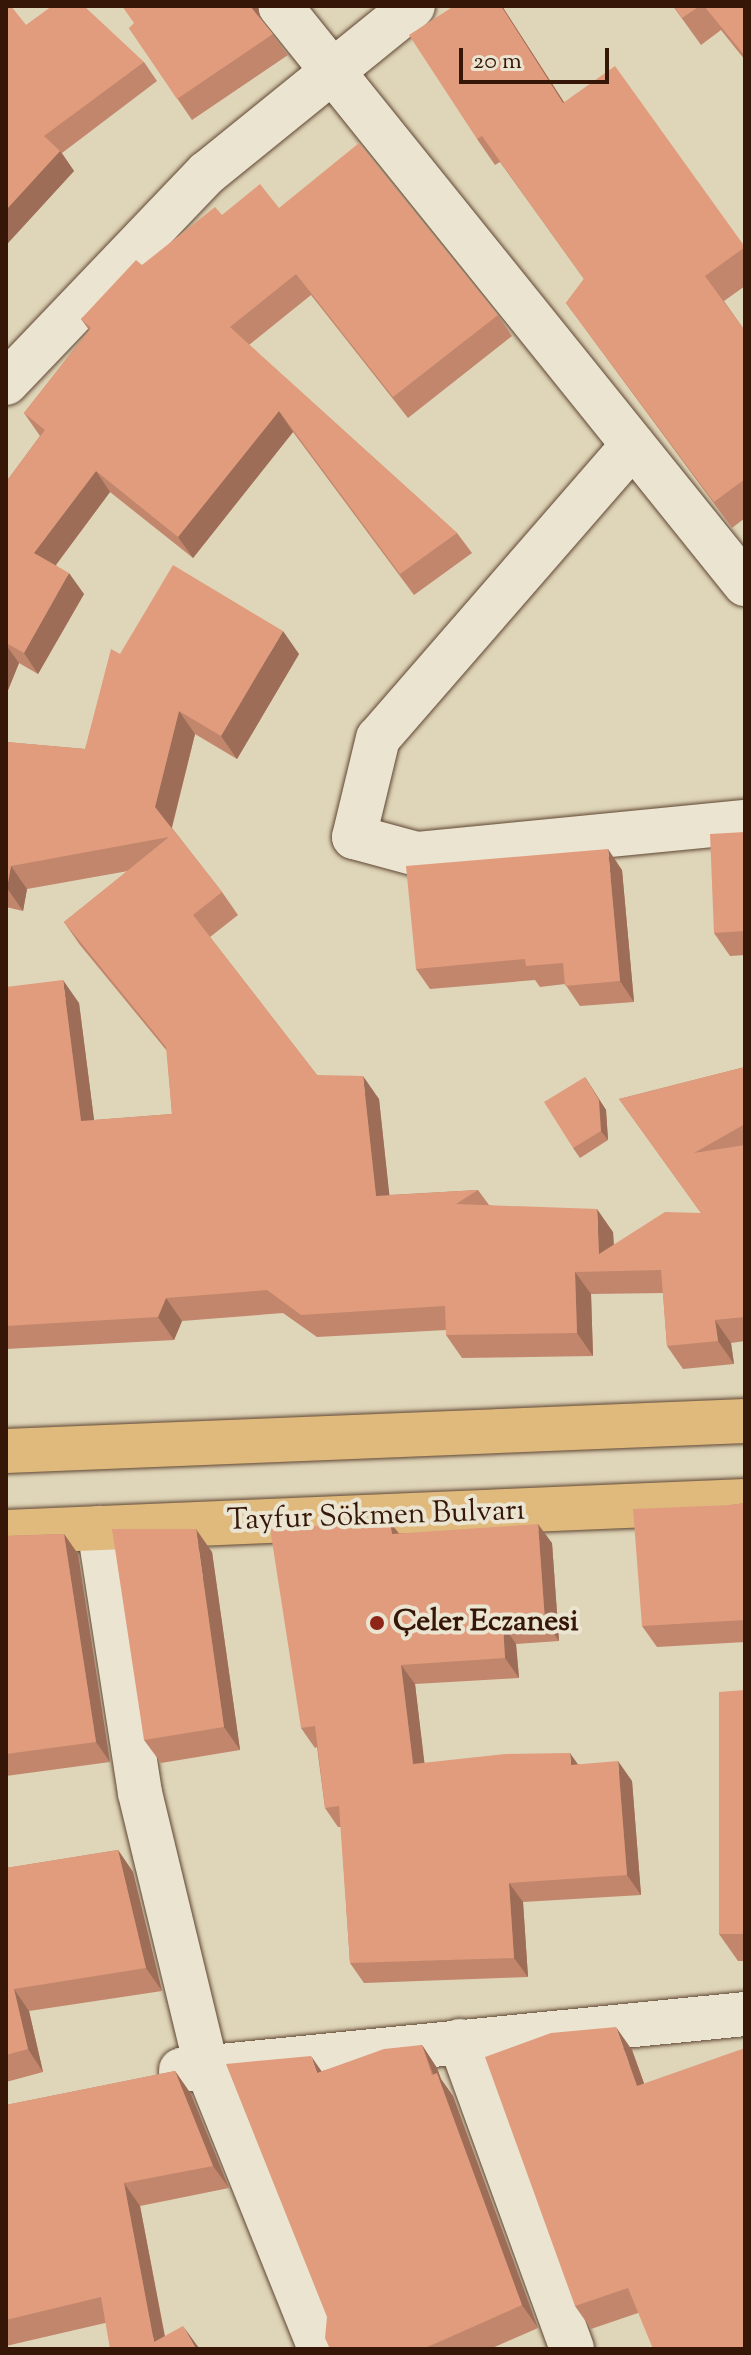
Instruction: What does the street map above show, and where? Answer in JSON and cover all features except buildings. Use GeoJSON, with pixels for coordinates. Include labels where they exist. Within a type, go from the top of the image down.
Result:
{"type":"FeatureCollection","features":[{"type":"Feature","properties":{"kind":"main road"},"geometry":{"type":"LineString","coordinates":[[6,1451],[745,1421]]}},
{"type":"Feature","properties":{"kind":"main road","name":"Tayfur Sökmen Bulvarı"},"geometry":{"type":"LineString","coordinates":[[6,1532],[745,1501]]}},
{"type":"Feature","properties":{"kind":"street"},"geometry":{"type":"LineString","coordinates":[[280,6],[745,584]]}},
{"type":"Feature","properties":{"kind":"street"},"geometry":{"type":"LineString","coordinates":[[6,383],[207,173],[413,6]]}},
{"type":"Feature","properties":{"kind":"street"},"geometry":{"type":"LineString","coordinates":[[633,445],[378,738],[354,837],[417,854],[745,822]]}},
{"type":"Feature","properties":{"kind":"street"},"geometry":{"type":"LineString","coordinates":[[99,1528],[140,1793],[206,2065],[320,2349]]}},
{"type":"Feature","properties":{"kind":"street"},"geometry":{"type":"LineString","coordinates":[[144,2077],[206,2065],[745,2014]]}},
{"type":"Feature","properties":{"kind":"street"},"geometry":{"type":"LineString","coordinates":[[460,2041],[572,2349]]}},
{"type":"Feature","properties":{"kind":"place","name":"Çeler Eczanesi"},"geometry":{"type":"Point","coordinates":[377,1623]}}]}
